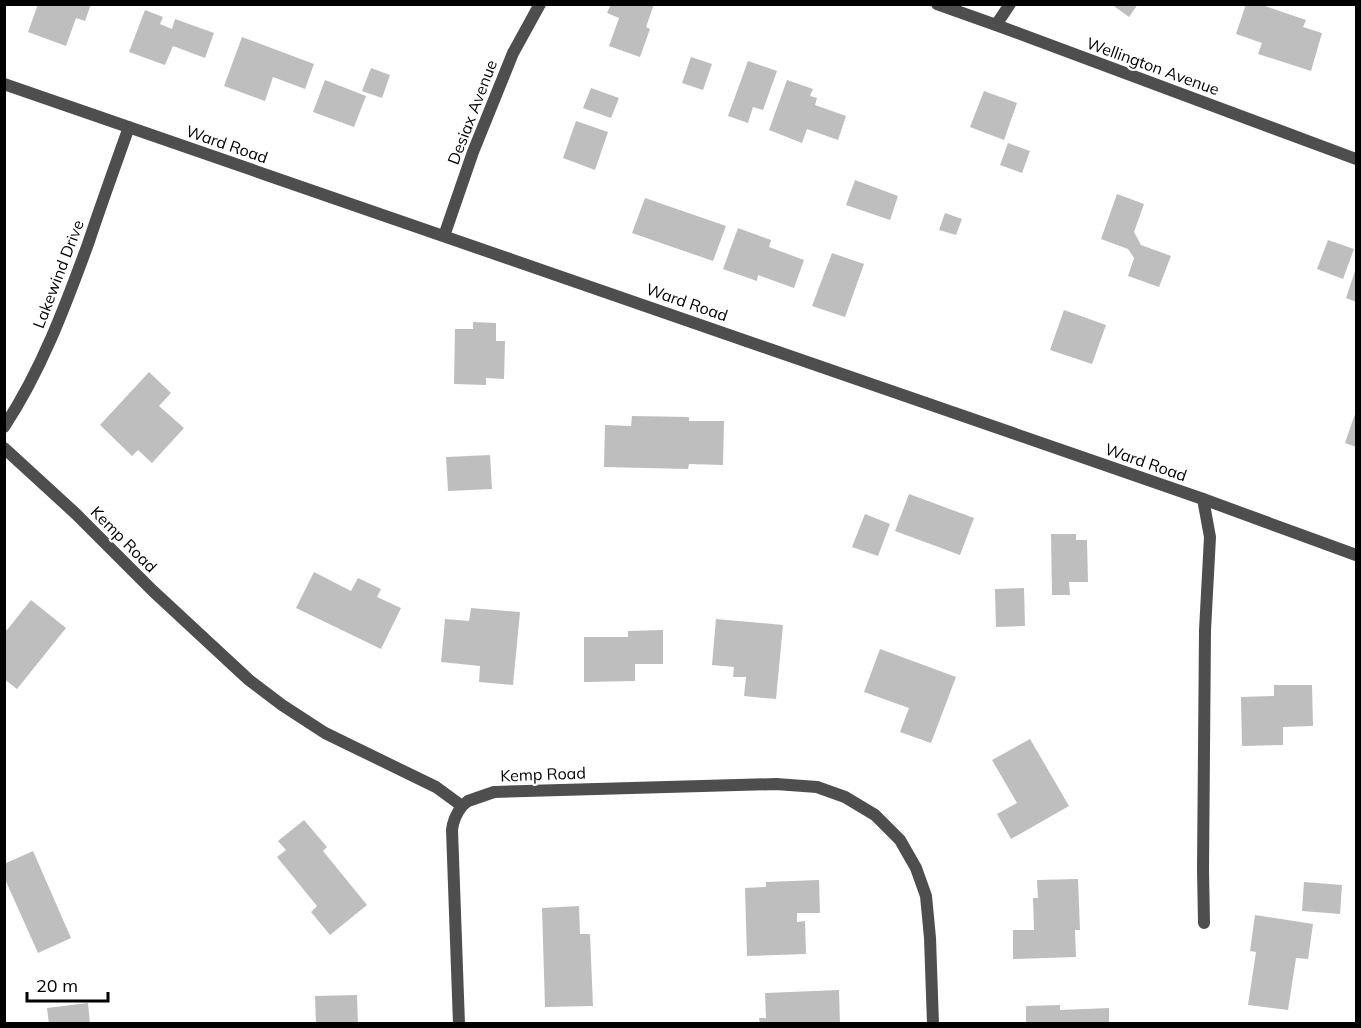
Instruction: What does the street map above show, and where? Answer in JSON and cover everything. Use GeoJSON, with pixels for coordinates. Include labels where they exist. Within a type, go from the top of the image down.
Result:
{"type":"FeatureCollection","features":[{"type":"Feature","properties":{"kind":"street","name":"Desiax Avenue"},"geometry":{"type":"LineString","coordinates":[[444,236],[473,152],[513,53],[540,4]]}},
{"type":"Feature","properties":{"kind":"street","name":"Wellington Avenue"},"geometry":{"type":"LineString","coordinates":[[937,4],[1356,159]]}},
{"type":"Feature","properties":{"kind":"street"},"geometry":{"type":"LineString","coordinates":[[996,25],[1010,4]]}},
{"type":"Feature","properties":{"kind":"street","name":"Ward Road"},"geometry":{"type":"LineString","coordinates":[[4,84],[1203,499],[1356,555]]}},
{"type":"Feature","properties":{"kind":"street","name":"Lakewind Drive"},"geometry":{"type":"LineString","coordinates":[[4,427],[27,389],[57,324],[129,127]]}},
{"type":"Feature","properties":{"kind":"street","name":"Kemp Road"},"geometry":{"type":"LineString","coordinates":[[4,448],[249,680],[326,733],[436,787],[462,806],[468,801],[494,792],[776,784],[817,787],[845,796],[875,815],[900,840],[916,868],[926,896],[933,1023]]}},
{"type":"Feature","properties":{"kind":"street"},"geometry":{"type":"LineString","coordinates":[[1203,499],[1210,537],[1205,630],[1204,923]]}},
{"type":"Feature","properties":{"kind":"street"},"geometry":{"type":"LineString","coordinates":[[459,1023],[452,830],[453,821],[462,806]]}},
{"type":"Feature","properties":{"kind":"building"},"geometry":{"type":"Polygon","coordinates":[[[38,4],[91,4],[85,21],[76,18],[66,46],[28,32],[38,4]]]}},
{"type":"Feature","properties":{"kind":"building"},"geometry":{"type":"Polygon","coordinates":[[[611,4],[654,4],[646,27],[650,29],[640,57],[609,46],[619,18],[607,13],[611,4]]]}},
{"type":"Feature","properties":{"kind":"building"},"geometry":{"type":"Polygon","coordinates":[[[1111,4],[1138,4],[1129,17],[1111,4]]]}},
{"type":"Feature","properties":{"kind":"building"},"geometry":{"type":"Polygon","coordinates":[[[1246,4],[1259,4],[1306,20],[1303,27],[1322,33],[1311,71],[1258,54],[1262,43],[1236,34],[1246,4]]]}},
{"type":"Feature","properties":{"kind":"building"},"geometry":{"type":"Polygon","coordinates":[[[145,10],[163,17],[160,24],[172,29],[175,19],[214,33],[205,58],[173,46],[165,65],[129,52],[145,10]]]}},
{"type":"Feature","properties":{"kind":"building"},"geometry":{"type":"Polygon","coordinates":[[[242,37],[314,64],[305,89],[273,77],[265,101],[224,86],[242,37]]]}},
{"type":"Feature","properties":{"kind":"building"},"geometry":{"type":"Polygon","coordinates":[[[691,57],[712,64],[703,90],[682,83],[691,57]]]}},
{"type":"Feature","properties":{"kind":"building"},"geometry":{"type":"Polygon","coordinates":[[[748,61],[777,71],[763,110],[753,107],[748,123],[728,116],[748,61]]]}},
{"type":"Feature","properties":{"kind":"building"},"geometry":{"type":"Polygon","coordinates":[[[371,68],[390,75],[382,98],[362,91],[371,68]]]}},
{"type":"Feature","properties":{"kind":"building"},"geometry":{"type":"Polygon","coordinates":[[[325,80],[366,96],[354,127],[313,112],[325,80]]]}},
{"type":"Feature","properties":{"kind":"building"},"geometry":{"type":"Polygon","coordinates":[[[787,80],[813,89],[810,96],[817,98],[815,105],[846,116],[838,140],[807,129],[802,143],[769,130],[787,80]]]}},
{"type":"Feature","properties":{"kind":"building"},"geometry":{"type":"Polygon","coordinates":[[[591,88],[619,98],[611,118],[583,108],[591,88]]]}},
{"type":"Feature","properties":{"kind":"building"},"geometry":{"type":"Polygon","coordinates":[[[984,91],[1017,103],[1004,140],[970,127],[984,91]]]}},
{"type":"Feature","properties":{"kind":"building"},"geometry":{"type":"Polygon","coordinates":[[[576,121],[608,132],[595,170],[563,158],[576,121]]]}},
{"type":"Feature","properties":{"kind":"building"},"geometry":{"type":"Polygon","coordinates":[[[1008,143],[1030,151],[1022,173],[1000,165],[1008,143]]]}},
{"type":"Feature","properties":{"kind":"building"},"geometry":{"type":"Polygon","coordinates":[[[855,180],[898,196],[890,220],[846,205],[855,180]]]}},
{"type":"Feature","properties":{"kind":"building"},"geometry":{"type":"Polygon","coordinates":[[[1117,194],[1144,204],[1134,232],[1141,245],[1171,256],[1159,287],[1128,276],[1134,258],[1128,249],[1101,239],[1117,194]]]}},
{"type":"Feature","properties":{"kind":"building"},"geometry":{"type":"Polygon","coordinates":[[[645,198],[726,226],[713,261],[632,233],[645,198]]]}},
{"type":"Feature","properties":{"kind":"building"},"geometry":{"type":"Polygon","coordinates":[[[945,213],[962,219],[956,235],[939,230],[945,213]]]}},
{"type":"Feature","properties":{"kind":"building"},"geometry":{"type":"Polygon","coordinates":[[[738,228],[771,240],[769,247],[804,260],[794,288],[758,275],[757,281],[723,269],[738,228]]]}},
{"type":"Feature","properties":{"kind":"building"},"geometry":{"type":"Polygon","coordinates":[[[1328,240],[1354,249],[1343,279],[1317,269],[1328,240]]]}},
{"type":"Feature","properties":{"kind":"building"},"geometry":{"type":"Polygon","coordinates":[[[832,253],[864,264],[845,317],[812,306],[832,253]]]}},
{"type":"Feature","properties":{"kind":"building"},"geometry":{"type":"Polygon","coordinates":[[[1356,268],[1356,302],[1346,298],[1356,268]]]}},
{"type":"Feature","properties":{"kind":"building"},"geometry":{"type":"Polygon","coordinates":[[[1064,310],[1106,325],[1092,364],[1050,350],[1064,310]]]}},
{"type":"Feature","properties":{"kind":"building"},"geometry":{"type":"Polygon","coordinates":[[[473,322],[496,323],[496,341],[505,341],[504,379],[486,378],[486,385],[454,384],[455,329],[473,329],[473,322]]]}},
{"type":"Feature","properties":{"kind":"building"},"geometry":{"type":"Polygon","coordinates":[[[149,372],[171,393],[159,406],[184,428],[152,463],[138,450],[132,456],[100,425],[149,372]]]}},
{"type":"Feature","properties":{"kind":"building"},"geometry":{"type":"Polygon","coordinates":[[[1356,411],[1356,447],[1345,443],[1356,411]]]}},
{"type":"Feature","properties":{"kind":"building"},"geometry":{"type":"Polygon","coordinates":[[[632,416],[689,417],[689,421],[724,421],[723,465],[689,464],[688,469],[604,467],[605,425],[631,426],[632,416]]]}},
{"type":"Feature","properties":{"kind":"building"},"geometry":{"type":"Polygon","coordinates":[[[490,455],[492,489],[448,491],[446,457],[490,455]]]}},
{"type":"Feature","properties":{"kind":"building"},"geometry":{"type":"Polygon","coordinates":[[[909,494],[974,518],[960,555],[895,531],[909,494]]]}},
{"type":"Feature","properties":{"kind":"building"},"geometry":{"type":"Polygon","coordinates":[[[865,514],[890,524],[878,556],[852,547],[865,514]]]}},
{"type":"Feature","properties":{"kind":"building"},"geometry":{"type":"Polygon","coordinates":[[[1051,534],[1076,534],[1076,540],[1087,540],[1088,582],[1069,582],[1070,595],[1052,595],[1051,534]]]}},
{"type":"Feature","properties":{"kind":"building"},"geometry":{"type":"Polygon","coordinates":[[[314,572],[351,591],[358,578],[381,589],[377,597],[401,608],[381,649],[296,608],[314,572]]]}},
{"type":"Feature","properties":{"kind":"building"},"geometry":{"type":"Polygon","coordinates":[[[1024,588],[1025,626],[996,627],[995,589],[1024,588]]]}},
{"type":"Feature","properties":{"kind":"building"},"geometry":{"type":"Polygon","coordinates":[[[31,600],[66,628],[17,689],[4,679],[4,628],[7,630],[31,600]]]}},
{"type":"Feature","properties":{"kind":"building"},"geometry":{"type":"Polygon","coordinates":[[[471,608],[520,612],[513,685],[479,682],[480,666],[441,662],[445,619],[469,621],[471,608]]]}},
{"type":"Feature","properties":{"kind":"building"},"geometry":{"type":"Polygon","coordinates":[[[716,619],[783,625],[776,699],[744,696],[746,677],[733,677],[734,667],[712,665],[716,619]]]}},
{"type":"Feature","properties":{"kind":"building"},"geometry":{"type":"Polygon","coordinates":[[[663,630],[663,664],[635,664],[635,681],[584,682],[584,637],[628,637],[628,631],[663,630]]]}},
{"type":"Feature","properties":{"kind":"building"},"geometry":{"type":"Polygon","coordinates":[[[880,649],[956,677],[931,743],[900,732],[909,708],[864,692],[880,649]]]}},
{"type":"Feature","properties":{"kind":"building"},"geometry":{"type":"Polygon","coordinates":[[[1274,685],[1312,685],[1313,726],[1283,727],[1283,745],[1242,746],[1241,697],[1274,696],[1274,685]]]}},
{"type":"Feature","properties":{"kind":"building"},"geometry":{"type":"Polygon","coordinates":[[[1030,739],[1069,806],[1011,839],[997,814],[1017,803],[992,760],[1030,739]]]}},
{"type":"Feature","properties":{"kind":"building"},"geometry":{"type":"Polygon","coordinates":[[[304,820],[327,847],[323,851],[367,905],[330,935],[311,912],[317,906],[277,857],[286,850],[278,841],[304,820]]]}},
{"type":"Feature","properties":{"kind":"building"},"geometry":{"type":"Polygon","coordinates":[[[33,851],[71,938],[38,953],[4,877],[4,864],[33,851]]]}},
{"type":"Feature","properties":{"kind":"building"},"geometry":{"type":"Polygon","coordinates":[[[1078,879],[1080,930],[1075,930],[1076,957],[1013,959],[1013,930],[1034,930],[1033,898],[1038,898],[1037,880],[1078,879]]]}},
{"type":"Feature","properties":{"kind":"building"},"geometry":{"type":"Polygon","coordinates":[[[819,880],[820,913],[797,913],[797,922],[805,921],[806,954],[747,956],[745,888],[766,887],[766,882],[819,880]]]}},
{"type":"Feature","properties":{"kind":"building"},"geometry":{"type":"Polygon","coordinates":[[[1304,882],[1342,885],[1340,914],[1302,911],[1304,882]]]}},
{"type":"Feature","properties":{"kind":"building"},"geometry":{"type":"Polygon","coordinates":[[[579,906],[580,934],[590,934],[593,1006],[545,1007],[542,908],[579,906]]]}},
{"type":"Feature","properties":{"kind":"building"},"geometry":{"type":"Polygon","coordinates":[[[1255,915],[1313,924],[1308,959],[1296,958],[1288,1010],[1248,1005],[1256,952],[1250,951],[1255,915]]]}},
{"type":"Feature","properties":{"kind":"building"},"geometry":{"type":"Polygon","coordinates":[[[839,990],[840,1024],[760,1024],[759,1018],[766,1018],[765,993],[839,990]]]}},
{"type":"Feature","properties":{"kind":"building"},"geometry":{"type":"Polygon","coordinates":[[[357,995],[358,1024],[316,1024],[315,996],[357,995]]]}},
{"type":"Feature","properties":{"kind":"building"},"geometry":{"type":"Polygon","coordinates":[[[88,1003],[90,1024],[49,1024],[47,1008],[88,1003]]]}},
{"type":"Feature","properties":{"kind":"building"},"geometry":{"type":"Polygon","coordinates":[[[1060,1005],[1060,1010],[1109,1008],[1109,1024],[1026,1024],[1026,1006],[1060,1005]]]}}]}
